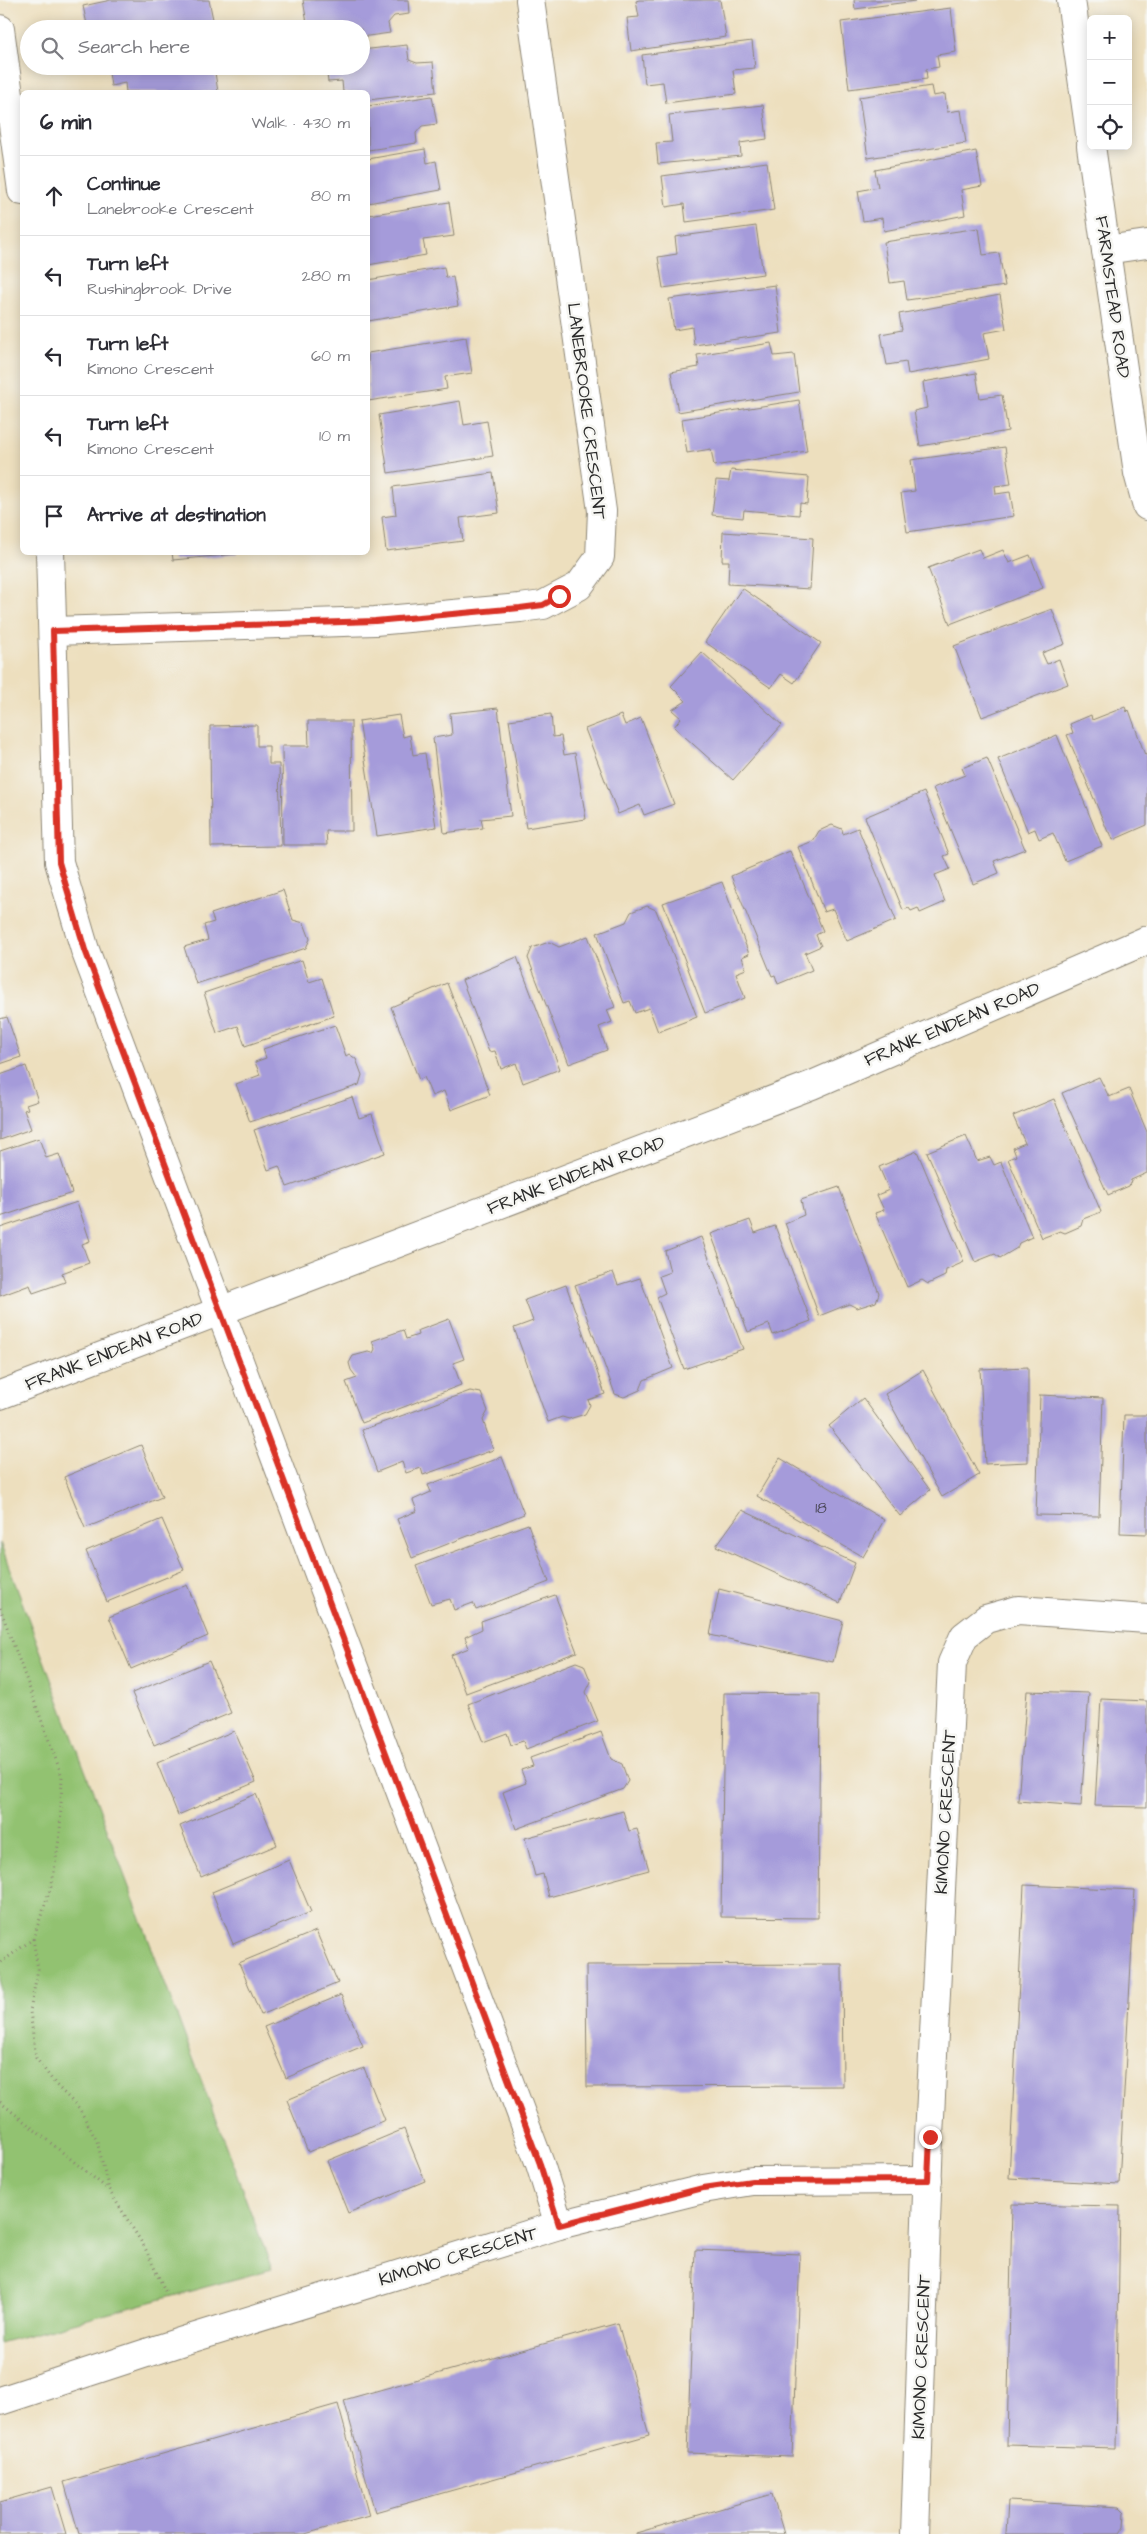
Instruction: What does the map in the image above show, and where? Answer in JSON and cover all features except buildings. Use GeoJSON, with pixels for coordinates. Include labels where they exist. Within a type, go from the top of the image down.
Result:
{"type":"FeatureCollection","features":[{"type":"Feature","properties":{"kind":"street","name":"LANEBROOKE CRESCENT"},"geometry":{"type":"LineString","coordinates":[[53,631],[375,621],[520,608],[543,605],[579,586],[592,570],[600,557],[602,511],[530,0]]}},
{"type":"Feature","properties":{"kind":"street"},"geometry":{"type":"LineString","coordinates":[[1071,0],[1087,113]]}},
{"type":"Feature","properties":{"kind":"street"},"geometry":{"type":"LineString","coordinates":[[0,29],[20,176]]}},
{"type":"Feature","properties":{"kind":"street","name":"FARMSTEAD ROAD"},"geometry":{"type":"LineString","coordinates":[[1093,150],[1138,473],[1147,506]]}},
{"type":"Feature","properties":{"kind":"street"},"geometry":{"type":"LineString","coordinates":[[1106,250],[1147,244]]}},
{"type":"Feature","properties":{"kind":"street"},"geometry":{"type":"LineString","coordinates":[[50,555],[59,862],[85,950],[540,2164],[559,2225]]}},
{"type":"Feature","properties":{"kind":"street","name":"FRANK ENDEAN ROAD"},"geometry":{"type":"LineString","coordinates":[[0,1395],[812,1085],[1147,940]]}},
{"type":"Feature","properties":{"kind":"street","name":"KIMONO CRESCENT"},"geometry":{"type":"LineString","coordinates":[[914,2534],[952,1663],[964,1636],[986,1619],[1018,1610],[1147,1619]]}},
{"type":"Feature","properties":{"kind":"street","name":"KIMONO CRESCENT"},"geometry":{"type":"LineString","coordinates":[[0,2401],[183,2341],[559,2225],[703,2188],[752,2181],[928,2180]]}},
{"type":"Feature","properties":{"kind":"path"},"geometry":{"type":"LineString","coordinates":[[0,1608],[62,1776],[60,1833],[52,1884],[34,1939],[38,1969],[30,2011],[36,2058],[56,2085],[79,2108],[97,2141],[109,2190],[145,2248],[167,2295]]}},
{"type":"Feature","properties":{"kind":"path"},"geometry":{"type":"LineString","coordinates":[[0,1963],[34,1939]]}},
{"type":"Feature","properties":{"kind":"path"},"geometry":{"type":"LineString","coordinates":[[0,2102],[109,2190]]}},
{"type":"Feature","properties":{"kind":"green space"},"geometry":{"type":"Polygon","coordinates":[[[0,1543],[272,2269],[0,2343],[0,1543]]]}},
{"type":"Feature","properties":{"kind":"route"},"geometry":{"type":"LineString","coordinates":[[559,596],[543,605],[375,621],[53,631],[59,862],[85,950],[197,1254],[220,1310],[540,2164],[559,2225],[703,2188],[752,2181],[928,2180],[930,2137]]}}]}
